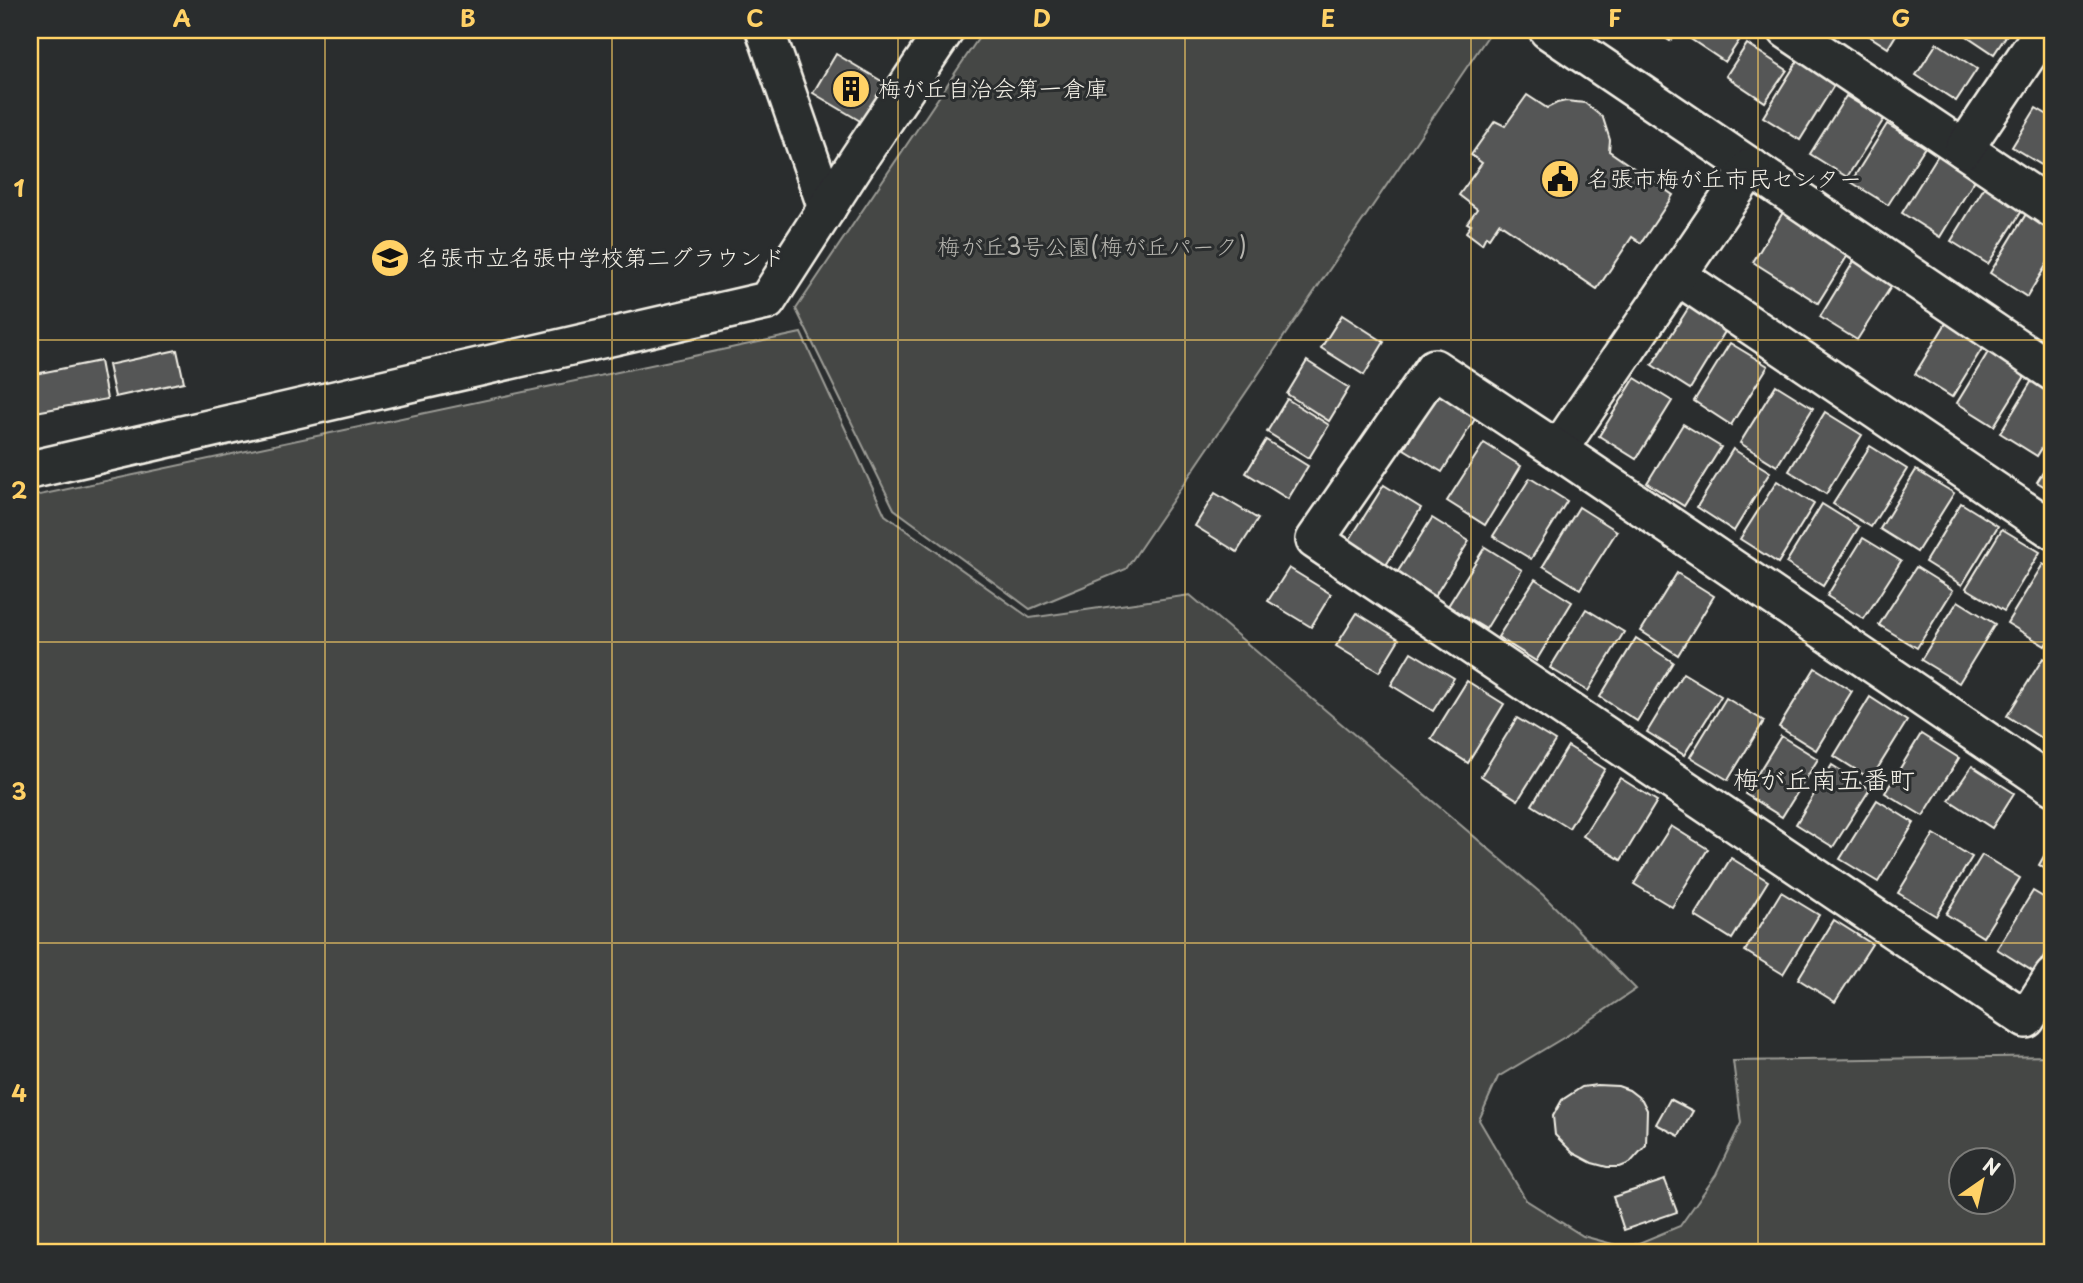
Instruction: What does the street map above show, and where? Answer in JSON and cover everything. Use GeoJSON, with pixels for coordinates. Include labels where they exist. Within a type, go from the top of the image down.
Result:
{"type":"FeatureCollection","features":[{"type":"Feature","properties":{"kind":"street"},"geometry":{"type":"LineString","coordinates":[[765,30],[827,208]]}},
{"type":"Feature","properties":{"kind":"street"},"geometry":{"type":"LineString","coordinates":[[30,470],[767,300],[945,30]]}},
{"type":"Feature","properties":{"kind":"street"},"geometry":{"type":"LineString","coordinates":[[1548,30],[2053,372]]}},
{"type":"Feature","properties":{"kind":"street"},"geometry":{"type":"LineString","coordinates":[[1788,30],[2053,209]]}},
{"type":"Feature","properties":{"kind":"street"},"geometry":{"type":"LineString","coordinates":[[1964,149],[2044,30]]}},
{"type":"Feature","properties":{"kind":"street"},"geometry":{"type":"LineString","coordinates":[[1559,450],[1751,167]]}},
{"type":"Feature","properties":{"kind":"street"},"geometry":{"type":"LineString","coordinates":[[1678,276],[2053,530]]}},
{"type":"Feature","properties":{"kind":"street"},"geometry":{"type":"LineString","coordinates":[[2053,786],[1434,368],[1315,540],[2026,1018],[2053,977]]}},
{"type":"Feature","properties":{"kind":"green space","name":"梅が丘3号公園(梅が丘パーク)"},"geometry":{"type":"Polygon","coordinates":[[[984,30],[1492,30],[1126,569],[1030,609],[894,509],[796,309],[984,30]]]}},
{"type":"Feature","properties":{"kind":"green space"},"geometry":{"type":"Polygon","coordinates":[[[801,333],[885,515],[1030,618],[1190,595],[1543,895],[1636,989],[1568,1035],[1498,1077],[1479,1120],[1526,1200],[1583,1236],[1627,1248],[1680,1226],[1716,1175],[1741,1123],[1733,1061],[2053,1056],[2053,1253],[30,1253],[30,497],[801,333]]]}},
{"type":"Feature","properties":{"kind":"building"},"geometry":{"type":"Polygon","coordinates":[[[901,30],[923,30],[918,39],[901,30]]]}},
{"type":"Feature","properties":{"kind":"building"},"geometry":{"type":"Polygon","coordinates":[[[1653,30],[1677,30],[1670,41],[1653,30]]]}},
{"type":"Feature","properties":{"kind":"building"},"geometry":{"type":"Polygon","coordinates":[[[1690,30],[1746,30],[1725,62],[1686,36],[1690,30]]]}},
{"type":"Feature","properties":{"kind":"building"},"geometry":{"type":"Polygon","coordinates":[[[1860,30],[1899,30],[1888,48],[1860,30]]]}},
{"type":"Feature","properties":{"kind":"building"},"geometry":{"type":"Polygon","coordinates":[[[1958,30],[2010,30],[1994,54],[1958,30]]]}},
{"type":"Feature","properties":{"kind":"building"},"geometry":{"type":"Polygon","coordinates":[[[1937,43],[1977,69],[1956,101],[1916,75],[1937,43]]]}},
{"type":"Feature","properties":{"kind":"building"},"geometry":{"type":"Polygon","coordinates":[[[1747,44],[1787,70],[1765,102],[1726,76],[1747,44]]]}},
{"type":"Feature","properties":{"kind":"building","name":"梅が丘自治会第一倉庫"},"geometry":{"type":"Polygon","coordinates":[[[836,54],[890,86],[867,125],[813,93],[836,54]]]}},
{"type":"Feature","properties":{"kind":"building"},"geometry":{"type":"Polygon","coordinates":[[[1799,59],[1836,82],[1800,140],[1763,117],[1799,59]]]}},
{"type":"Feature","properties":{"kind":"building","name":"名張市梅が丘市民センター"},"geometry":{"type":"Polygon","coordinates":[[[1527,95],[1547,108],[1566,101],[1585,103],[1603,118],[1610,140],[1609,151],[1673,195],[1641,243],[1632,237],[1597,289],[1499,223],[1482,244],[1466,232],[1471,225],[1467,223],[1477,209],[1459,195],[1482,163],[1471,155],[1495,121],[1505,126],[1527,95]]]}},
{"type":"Feature","properties":{"kind":"building"},"geometry":{"type":"Polygon","coordinates":[[[1846,96],[1884,119],[1847,177],[1810,154],[1846,96]]]}},
{"type":"Feature","properties":{"kind":"building"},"geometry":{"type":"Polygon","coordinates":[[[2036,108],[2053,118],[2053,172],[2012,147],[2036,108]]]}},
{"type":"Feature","properties":{"kind":"building"},"geometry":{"type":"Polygon","coordinates":[[[1887,124],[1925,147],[1888,205],[1851,182],[1887,124]]]}},
{"type":"Feature","properties":{"kind":"building"},"geometry":{"type":"Polygon","coordinates":[[[1938,155],[1976,178],[1940,237],[1902,213],[1938,155]]]}},
{"type":"Feature","properties":{"kind":"building"},"geometry":{"type":"Polygon","coordinates":[[[1987,183],[2025,206],[1988,264],[1951,241],[1987,183]]]}},
{"type":"Feature","properties":{"kind":"building"},"geometry":{"type":"Polygon","coordinates":[[[1785,209],[1851,250],[1818,303],[1753,262],[1785,209]]]}},
{"type":"Feature","properties":{"kind":"building"},"geometry":{"type":"Polygon","coordinates":[[[2026,214],[2053,231],[2053,254],[2027,297],[1990,273],[2026,214]]]}},
{"type":"Feature","properties":{"kind":"building"},"geometry":{"type":"Polygon","coordinates":[[[1856,258],[1894,282],[1857,340],[1820,317],[1856,258]]]}},
{"type":"Feature","properties":{"kind":"building"},"geometry":{"type":"Polygon","coordinates":[[[1689,307],[1726,330],[1690,389],[1652,365],[1689,307]]]}},
{"type":"Feature","properties":{"kind":"building"},"geometry":{"type":"Polygon","coordinates":[[[1342,315],[1384,342],[1364,375],[1321,348],[1342,315]]]}},
{"type":"Feature","properties":{"kind":"building"},"geometry":{"type":"Polygon","coordinates":[[[1951,315],[1988,339],[1952,397],[1915,374],[1951,315]]]}},
{"type":"Feature","properties":{"kind":"building"},"geometry":{"type":"Polygon","coordinates":[[[1730,343],[1768,366],[1731,425],[1694,401],[1730,343]]]}},
{"type":"Feature","properties":{"kind":"building"},"geometry":{"type":"Polygon","coordinates":[[[1993,344],[2030,368],[1994,426],[1957,403],[1993,344]]]}},
{"type":"Feature","properties":{"kind":"building"},"geometry":{"type":"Polygon","coordinates":[[[177,350],[184,382],[115,397],[108,365],[177,350]]]}},
{"type":"Feature","properties":{"kind":"building"},"geometry":{"type":"Polygon","coordinates":[[[100,361],[107,399],[30,413],[30,375],[100,361]]]}},
{"type":"Feature","properties":{"kind":"building"},"geometry":{"type":"Polygon","coordinates":[[[1307,361],[1349,388],[1329,421],[1287,394],[1307,361]]]}},
{"type":"Feature","properties":{"kind":"building"},"geometry":{"type":"Polygon","coordinates":[[[2036,374],[2053,385],[2053,430],[2037,456],[2000,433],[2036,374]]]}},
{"type":"Feature","properties":{"kind":"building"},"geometry":{"type":"Polygon","coordinates":[[[1635,378],[1672,401],[1636,459],[1599,436],[1635,378]]]}},
{"type":"Feature","properties":{"kind":"building"},"geometry":{"type":"Polygon","coordinates":[[[1776,385],[1813,408],[1777,466],[1740,443],[1776,385]]]}},
{"type":"Feature","properties":{"kind":"building"},"geometry":{"type":"Polygon","coordinates":[[[1440,391],[1478,414],[1442,472],[1404,449],[1440,391]]]}},
{"type":"Feature","properties":{"kind":"building"},"geometry":{"type":"Polygon","coordinates":[[[1287,399],[1329,425],[1309,458],[1267,432],[1287,399]]]}},
{"type":"Feature","properties":{"kind":"building"},"geometry":{"type":"Polygon","coordinates":[[[1825,412],[1862,435],[1826,494],[1789,471],[1825,412]]]}},
{"type":"Feature","properties":{"kind":"building"},"geometry":{"type":"Polygon","coordinates":[[[1683,424],[1721,447],[1684,506],[1647,483],[1683,424]]]}},
{"type":"Feature","properties":{"kind":"building"},"geometry":{"type":"Polygon","coordinates":[[[1266,440],[1308,466],[1288,499],[1246,473],[1266,440]]]}},
{"type":"Feature","properties":{"kind":"building"},"geometry":{"type":"Polygon","coordinates":[[[1484,443],[1521,466],[1485,525],[1447,501],[1484,443]]]}},
{"type":"Feature","properties":{"kind":"building"},"geometry":{"type":"Polygon","coordinates":[[[1870,446],[1907,469],[1871,527],[1833,504],[1870,446]]]}},
{"type":"Feature","properties":{"kind":"building"},"geometry":{"type":"Polygon","coordinates":[[[1733,449],[1770,472],[1734,531],[1697,507],[1733,449]]]}},
{"type":"Feature","properties":{"kind":"building"},"geometry":{"type":"Polygon","coordinates":[[[2053,456],[2053,492],[2037,482],[2053,456]]]}},
{"type":"Feature","properties":{"kind":"building"},"geometry":{"type":"Polygon","coordinates":[[[1916,470],[1954,493],[1917,552],[1880,529],[1916,470]]]}},
{"type":"Feature","properties":{"kind":"building"},"geometry":{"type":"Polygon","coordinates":[[[1530,478],[1567,501],[1531,559],[1493,536],[1530,478]]]}},
{"type":"Feature","properties":{"kind":"building"},"geometry":{"type":"Polygon","coordinates":[[[1777,481],[1814,504],[1778,563],[1740,539],[1777,481]]]}},
{"type":"Feature","properties":{"kind":"building"},"geometry":{"type":"Polygon","coordinates":[[[1384,485],[1421,508],[1385,567],[1347,544],[1384,485]]]}},
{"type":"Feature","properties":{"kind":"building"},"geometry":{"type":"Polygon","coordinates":[[[1215,493],[1258,519],[1237,552],[1195,526],[1215,493]]]}},
{"type":"Feature","properties":{"kind":"building"},"geometry":{"type":"Polygon","coordinates":[[[1961,503],[1998,526],[1962,585],[1925,562],[1961,503]]]}},
{"type":"Feature","properties":{"kind":"building"},"geometry":{"type":"Polygon","coordinates":[[[1822,504],[1859,527],[1823,586],[1786,563],[1822,504]]]}},
{"type":"Feature","properties":{"kind":"building"},"geometry":{"type":"Polygon","coordinates":[[[1579,507],[1617,531],[1580,589],[1543,566],[1579,507]]]}},
{"type":"Feature","properties":{"kind":"building"},"geometry":{"type":"Polygon","coordinates":[[[1432,518],[1469,541],[1433,599],[1395,576],[1432,518]]]}},
{"type":"Feature","properties":{"kind":"building"},"geometry":{"type":"Polygon","coordinates":[[[2002,529],[2040,552],[2004,611],[1966,588],[2002,529]]]}},
{"type":"Feature","properties":{"kind":"building"},"geometry":{"type":"Polygon","coordinates":[[[1863,538],[1901,561],[1864,619],[1827,596],[1863,538]]]}},
{"type":"Feature","properties":{"kind":"building"},"geometry":{"type":"Polygon","coordinates":[[[1485,547],[1522,570],[1486,629],[1448,606],[1485,547]]]}},
{"type":"Feature","properties":{"kind":"building"},"geometry":{"type":"Polygon","coordinates":[[[2043,564],[2053,570],[2053,632],[2045,646],[2007,623],[2043,564]]]}},
{"type":"Feature","properties":{"kind":"building"},"geometry":{"type":"Polygon","coordinates":[[[1916,567],[1953,590],[1917,648],[1879,625],[1916,567]]]}},
{"type":"Feature","properties":{"kind":"building"},"geometry":{"type":"Polygon","coordinates":[[[1289,568],[1331,594],[1311,627],[1268,601],[1289,568]]]}},
{"type":"Feature","properties":{"kind":"building"},"geometry":{"type":"Polygon","coordinates":[[[1677,573],[1714,596],[1678,655],[1641,631],[1677,573]]]}},
{"type":"Feature","properties":{"kind":"building"},"geometry":{"type":"Polygon","coordinates":[[[1535,579],[1572,602],[1536,661],[1498,637],[1535,579]]]}},
{"type":"Feature","properties":{"kind":"building"},"geometry":{"type":"Polygon","coordinates":[[[1958,601],[1995,624],[1959,683],[1921,660],[1958,601]]]}},
{"type":"Feature","properties":{"kind":"building"},"geometry":{"type":"Polygon","coordinates":[[[1586,609],[1624,632],[1588,691],[1550,668],[1586,609]]]}},
{"type":"Feature","properties":{"kind":"building"},"geometry":{"type":"Polygon","coordinates":[[[1357,613],[1399,639],[1379,672],[1336,646],[1357,613]]]}},
{"type":"Feature","properties":{"kind":"building"},"geometry":{"type":"Polygon","coordinates":[[[1636,638],[1673,662],[1637,721],[1600,697],[1636,638]]]}},
{"type":"Feature","properties":{"kind":"building"},"geometry":{"type":"Polygon","coordinates":[[[1411,652],[1454,678],[1433,711],[1391,685],[1411,652]]]}},
{"type":"Feature","properties":{"kind":"building"},"geometry":{"type":"Polygon","coordinates":[[[2043,658],[2053,664],[2053,725],[2044,740],[2007,716],[2043,658]]]}},
{"type":"Feature","properties":{"kind":"building"},"geometry":{"type":"Polygon","coordinates":[[[1815,668],[1852,691],[1816,750],[1779,727],[1815,668]]]}},
{"type":"Feature","properties":{"kind":"building"},"geometry":{"type":"Polygon","coordinates":[[[1683,673],[1721,696],[1684,755],[1647,732],[1683,673]]]}},
{"type":"Feature","properties":{"kind":"building"},"geometry":{"type":"Polygon","coordinates":[[[1467,681],[1504,704],[1468,763],[1431,739],[1467,681]]]}},
{"type":"Feature","properties":{"kind":"building"},"geometry":{"type":"Polygon","coordinates":[[[1870,697],[1907,721],[1871,779],[1834,756],[1870,697]]]}},
{"type":"Feature","properties":{"kind":"building"},"geometry":{"type":"Polygon","coordinates":[[[1726,698],[1764,721],[1728,780],[1690,757],[1726,698]]]}},
{"type":"Feature","properties":{"kind":"building"},"geometry":{"type":"Polygon","coordinates":[[[1517,718],[1555,741],[1518,800],[1481,776],[1517,718]]]}},
{"type":"Feature","properties":{"kind":"building"},"geometry":{"type":"Polygon","coordinates":[[[1921,734],[1959,758],[1923,816],[1885,793],[1921,734]]]}},
{"type":"Feature","properties":{"kind":"building"},"geometry":{"type":"Polygon","coordinates":[[[1781,736],[1818,759],[1782,817],[1745,794],[1781,736]]]}},
{"type":"Feature","properties":{"kind":"building"},"geometry":{"type":"Polygon","coordinates":[[[1568,746],[1605,769],[1569,828],[1532,805],[1568,746]]]}},
{"type":"Feature","properties":{"kind":"building"},"geometry":{"type":"Polygon","coordinates":[[[1832,765],[1870,789],[1833,847],[1796,824],[1832,765]]]}},
{"type":"Feature","properties":{"kind":"building"},"geometry":{"type":"Polygon","coordinates":[[[1972,766],[2014,793],[1992,828],[1949,800],[1972,766]]]}},
{"type":"Feature","properties":{"kind":"building"},"geometry":{"type":"Polygon","coordinates":[[[1620,778],[1657,801],[1621,860],[1583,836],[1620,778]]]}},
{"type":"Feature","properties":{"kind":"building"},"geometry":{"type":"Polygon","coordinates":[[[1877,800],[1914,823],[1878,882],[1840,859],[1877,800]]]}},
{"type":"Feature","properties":{"kind":"building"},"geometry":{"type":"Polygon","coordinates":[[[1671,826],[1708,849],[1672,907],[1634,884],[1671,826]]]}},
{"type":"Feature","properties":{"kind":"building"},"geometry":{"type":"Polygon","coordinates":[[[1934,834],[1972,857],[1936,916],[1898,893],[1934,834]]]}},
{"type":"Feature","properties":{"kind":"building"},"geometry":{"type":"Polygon","coordinates":[[[2053,840],[2053,874],[2039,865],[2053,840]]]}},
{"type":"Feature","properties":{"kind":"building"},"geometry":{"type":"Polygon","coordinates":[[[1982,855],[2020,878],[1983,937],[1946,914],[1982,855]]]}},
{"type":"Feature","properties":{"kind":"building"},"geometry":{"type":"Polygon","coordinates":[[[1731,858],[1768,881],[1732,939],[1695,916],[1731,858]]]}},
{"type":"Feature","properties":{"kind":"building"},"geometry":{"type":"Polygon","coordinates":[[[2033,891],[2053,903],[2053,941],[2034,972],[1997,949],[2033,891]]]}},
{"type":"Feature","properties":{"kind":"building"},"geometry":{"type":"Polygon","coordinates":[[[1781,892],[1819,915],[1783,974],[1745,951],[1781,892]]]}},
{"type":"Feature","properties":{"kind":"building"},"geometry":{"type":"Polygon","coordinates":[[[1834,920],[1872,944],[1835,1002],[1798,979],[1834,920]]]}},
{"type":"Feature","properties":{"kind":"building"},"geometry":{"type":"Polygon","coordinates":[[[1618,1086],[1629,1090],[1642,1100],[1647,1110],[1646,1145],[1630,1163],[1620,1167],[1592,1163],[1573,1153],[1555,1135],[1553,1116],[1562,1100],[1582,1087],[1618,1086]]]}},
{"type":"Feature","properties":{"kind":"building"},"geometry":{"type":"Polygon","coordinates":[[[1670,1099],[1693,1111],[1679,1136],[1656,1124],[1670,1099]]]}},
{"type":"Feature","properties":{"kind":"building"},"geometry":{"type":"Polygon","coordinates":[[[1665,1180],[1677,1212],[1624,1230],[1613,1197],[1665,1180]]]}},
{"type":"Feature","properties":{"kind":"place","name":"梅が丘自治会第一倉庫"},"geometry":{"type":"Point","coordinates":[851,89]}},
{"type":"Feature","properties":{"kind":"place","name":"名張市梅が丘市民センター"},"geometry":{"type":"Point","coordinates":[1560,179]}},
{"type":"Feature","properties":{"kind":"place","name":"名張市立名張中学校第二グラウンド"},"geometry":{"type":"Point","coordinates":[390,258]}},
{"type":"Feature","properties":{"kind":"district","name":"梅が丘南五番町"},"geometry":{"type":"Point","coordinates":[1824,780]}}]}
